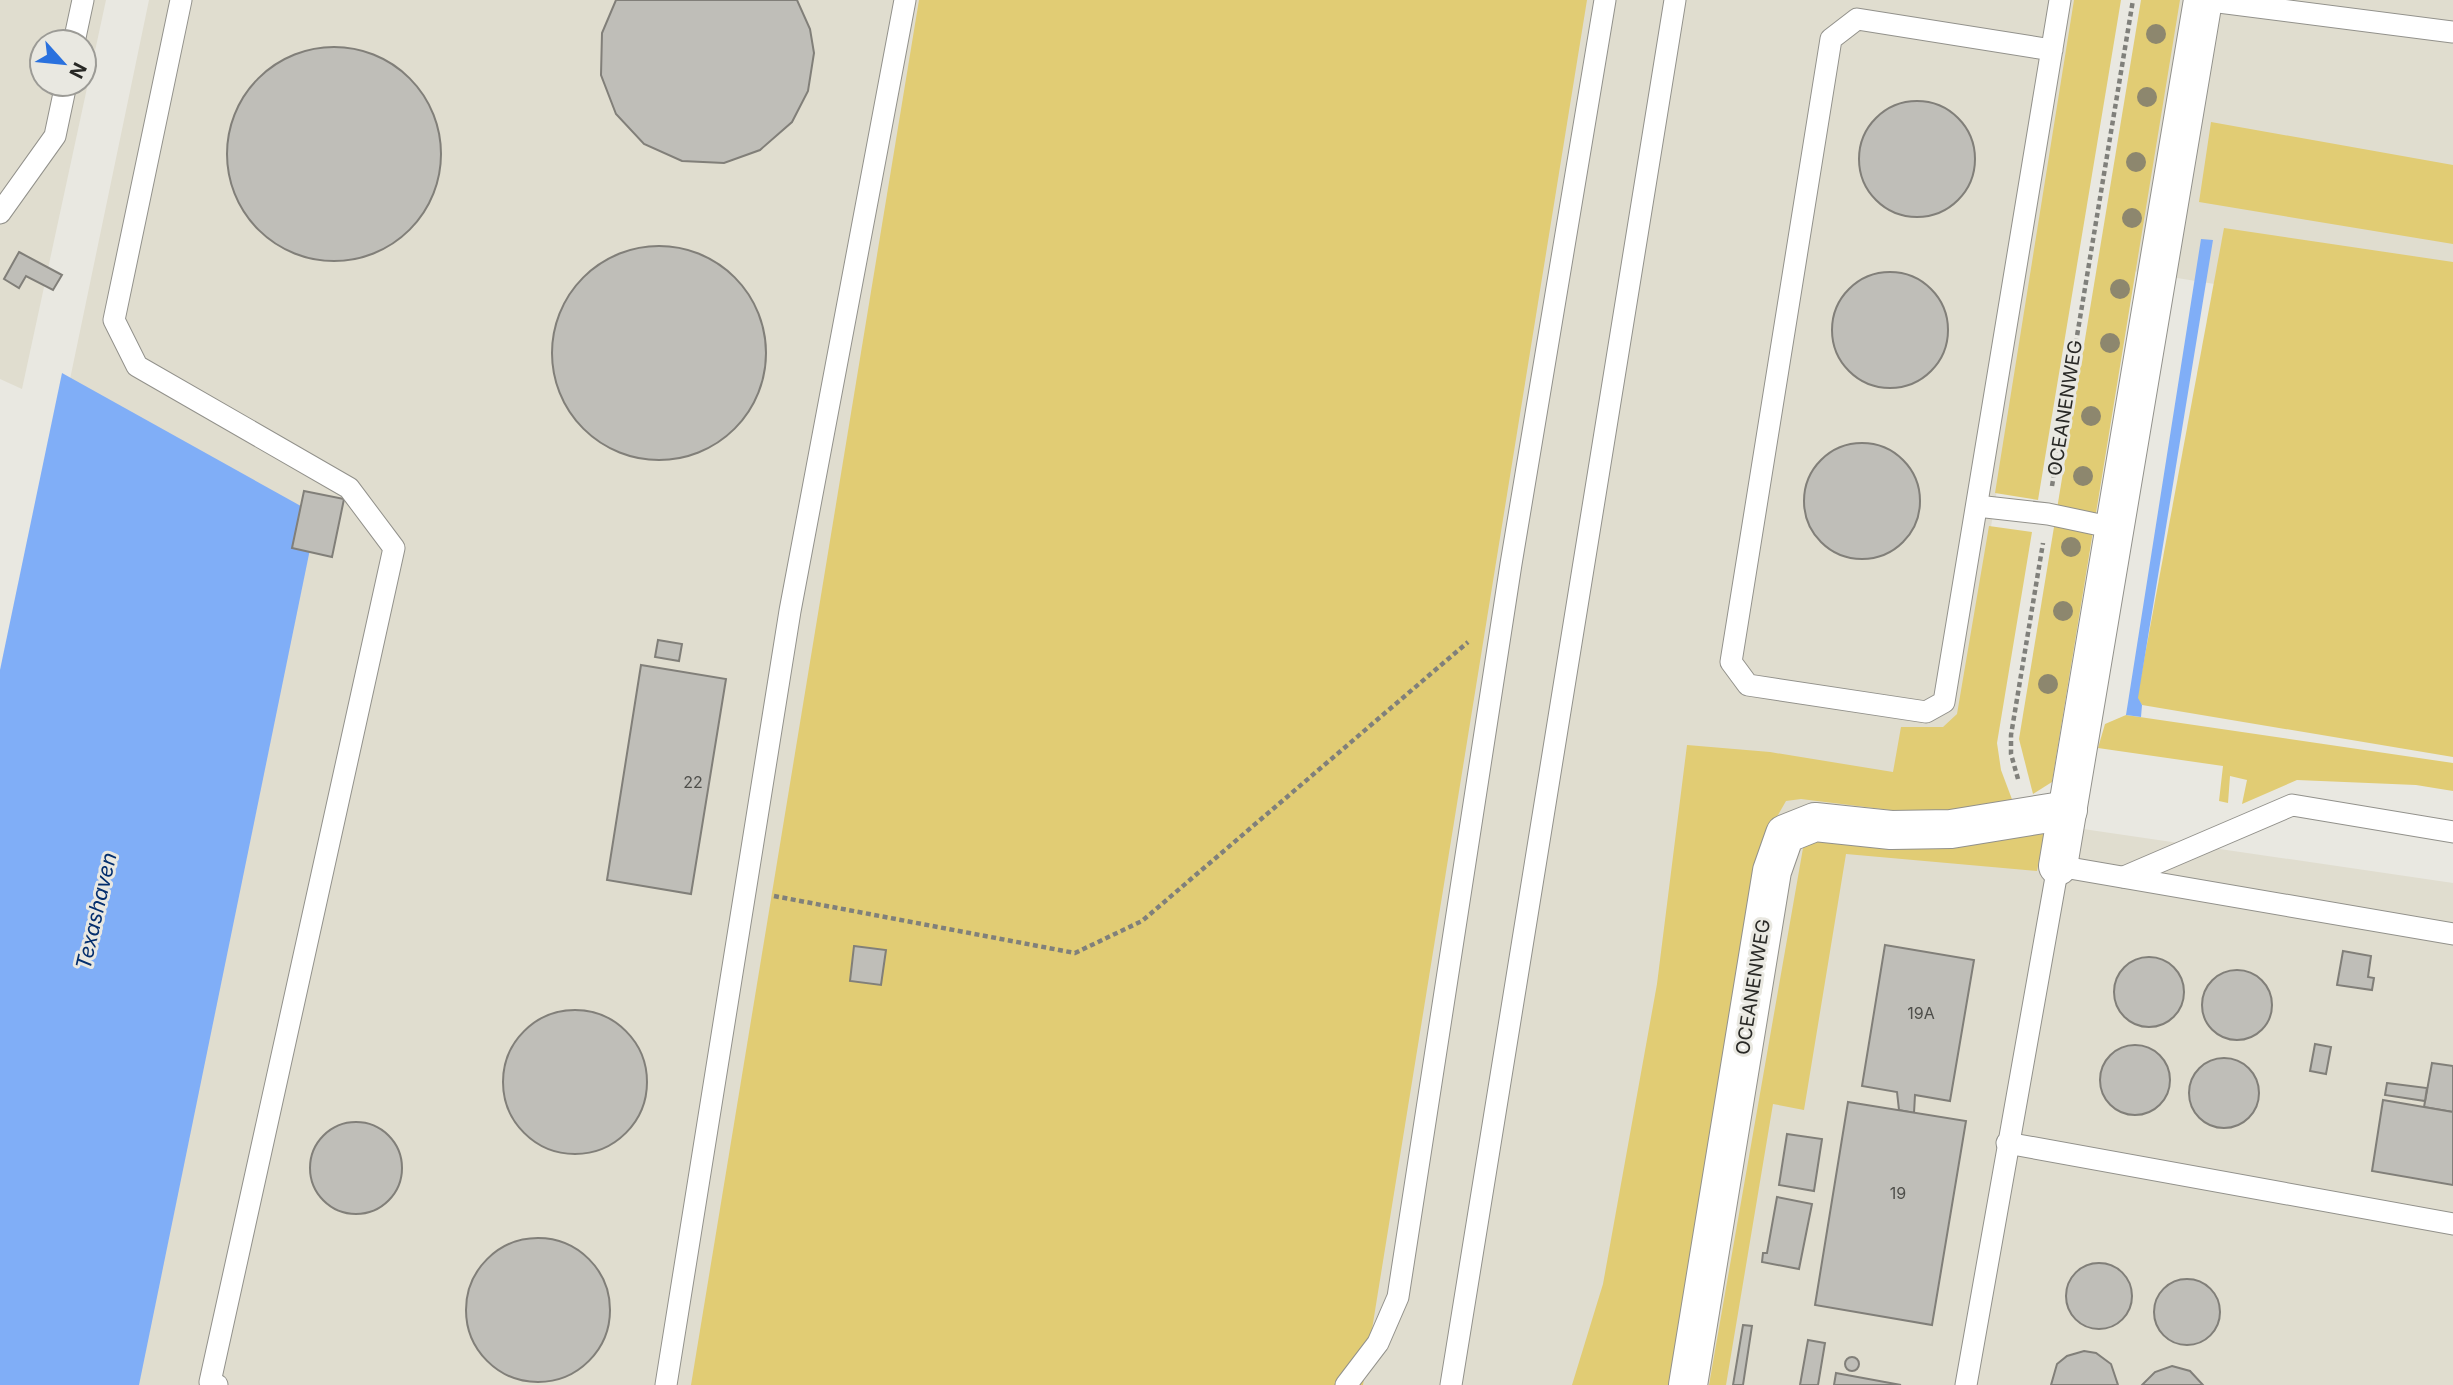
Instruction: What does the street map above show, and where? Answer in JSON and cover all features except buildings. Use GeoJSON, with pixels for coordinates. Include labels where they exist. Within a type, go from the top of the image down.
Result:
{"type":"FeatureCollection","features":[{"type":"Feature","properties":{"kind":"street"},"geometry":{"type":"LineString","coordinates":[[2058,866],[2203,0]]}},
{"type":"Feature","properties":{"kind":"street","name":"OCEANENWEG"},"geometry":{"type":"LineString","coordinates":[[1688,1385],[1772,871],[1785,834],[1815,822],[1891,830],[1951,829],[2068,810]]}},
{"type":"Feature","properties":{"kind":"lane"},"geometry":{"type":"LineString","coordinates":[[78,28],[83,0]]}},
{"type":"Feature","properties":{"kind":"lane"},"geometry":{"type":"LineString","coordinates":[[181,0],[114,320],[137,366],[349,488],[394,548],[210,1382],[217,1385]]}},
{"type":"Feature","properties":{"kind":"lane"},"geometry":{"type":"LineString","coordinates":[[666,1385],[790,611],[905,0]]}},
{"type":"Feature","properties":{"kind":"lane"},"geometry":{"type":"LineString","coordinates":[[1346,1385],[1378,1343],[1398,1297],[1503,614],[1605,0]]}},
{"type":"Feature","properties":{"kind":"lane"},"geometry":{"type":"LineString","coordinates":[[1451,1385],[1675,0]]}},
{"type":"Feature","properties":{"kind":"lane"},"geometry":{"type":"LineString","coordinates":[[2052,50],[1857,19],[1831,39],[1731,662],[1748,685],[1926,712],[1944,702],[1977,506],[2052,50],[2060,0]]}},
{"type":"Feature","properties":{"kind":"lane"},"geometry":{"type":"LineString","coordinates":[[2203,0],[2453,32]]}},
{"type":"Feature","properties":{"kind":"lane"},"geometry":{"type":"LineString","coordinates":[[0,213],[55,136],[63,98]]}},
{"type":"Feature","properties":{"kind":"lane"},"geometry":{"type":"LineString","coordinates":[[1977,506],[2048,514],[2114,528]]}},
{"type":"Feature","properties":{"kind":"lane"},"geometry":{"type":"LineString","coordinates":[[2124,877],[2292,805],[2453,832]]}},
{"type":"Feature","properties":{"kind":"lane"},"geometry":{"type":"LineString","coordinates":[[1966,1385],[2058,866],[2453,934]]}},
{"type":"Feature","properties":{"kind":"lane"},"geometry":{"type":"LineString","coordinates":[[2007,1143],[2453,1224]]}},
{"type":"Feature","properties":{"kind":"path","name":"OCEANENWEG"},"geometry":{"type":"LineString","coordinates":[[2028,816],[2011,754],[2011,735],[2133,0]]}},
{"type":"Feature","properties":{"kind":"path"},"geometry":{"type":"LineString","coordinates":[[745,891],[1075,953],[1142,921],[1345,744],[1503,614]]}},
{"type":"Feature","properties":{"kind":"shaded area"},"geometry":{"type":"Polygon","coordinates":[[[0,0],[106,0],[98,37],[98,28],[28,28],[28,98],[85,98],[22,389],[0,379],[0,0]]]}},
{"type":"Feature","properties":{"kind":"shaded area"},"geometry":{"type":"Polygon","coordinates":[[[149,0],[2077,0],[1949,784],[1757,767],[1642,1385],[126,1385],[69,384],[149,0]]]}},
{"type":"Feature","properties":{"kind":"shaded area"},"geometry":{"type":"Polygon","coordinates":[[[919,0],[1587,0],[1363,1385],[691,1385],[919,0]]]}},
{"type":"Feature","properties":{"kind":"shaded area"},"geometry":{"type":"Polygon","coordinates":[[[2074,0],[2121,0],[2038,500],[1995,493],[2074,0]]]}},
{"type":"Feature","properties":{"kind":"shaded area"},"geometry":{"type":"Polygon","coordinates":[[[2141,0],[2180,0],[2052,782],[2033,794],[2019,739],[2141,0]]]}},
{"type":"Feature","properties":{"kind":"shaded area"},"geometry":{"type":"Polygon","coordinates":[[[2150,0],[2453,0],[2453,322],[2102,266],[2150,0]]]}},
{"type":"Feature","properties":{"kind":"shaded area"},"geometry":{"type":"Polygon","coordinates":[[[2211,122],[2453,165],[2453,244],[2199,202],[2211,122]]]}},
{"type":"Feature","properties":{"kind":"shaded area"},"geometry":{"type":"Polygon","coordinates":[[[2224,228],[2453,262],[2453,757],[2142,705],[2137,698],[2224,228]]]}},
{"type":"Feature","properties":{"kind":"shaded area"},"geometry":{"type":"Polygon","coordinates":[[[1989,526],[2032,532],[1997,743],[2001,770],[2013,802],[1938,816],[1801,799],[1786,801],[1774,822],[1682,1385],[1572,1385],[1603,1284],[1657,984],[1687,745],[1770,752],[1893,772],[1901,727],[1943,727],[1957,714],[1989,526]]]}},
{"type":"Feature","properties":{"kind":"shaded area"},"geometry":{"type":"Polygon","coordinates":[[[2126,715],[2453,763],[2453,791],[2416,785],[2297,780],[2242,804],[2247,780],[2230,776],[2228,803],[2219,801],[2223,766],[2098,748],[2105,724],[2126,715]]]}},
{"type":"Feature","properties":{"kind":"shaded area"},"geometry":{"type":"Polygon","coordinates":[[[1768,783],[2453,883],[2453,1385],[1671,1385],[1768,783]]]}},
{"type":"Feature","properties":{"kind":"shaded area"},"geometry":{"type":"Polygon","coordinates":[[[1806,831],[1964,840],[2044,834],[2037,871],[1846,854],[1804,1110],[1773,1104],[1726,1385],[1709,1385],[1806,831]]]}},
{"type":"Feature","properties":{"kind":"water"},"geometry":{"type":"Polygon","coordinates":[[[2201,239],[2213,240],[2138,698],[2142,705],[2141,717],[2126,715],[2201,239]]]}},
{"type":"Feature","properties":{"kind":"water","name":"Texashaven"},"geometry":{"type":"Polygon","coordinates":[[[62,373],[317,515],[139,1385],[0,1385],[0,670],[62,373]]]}}]}
